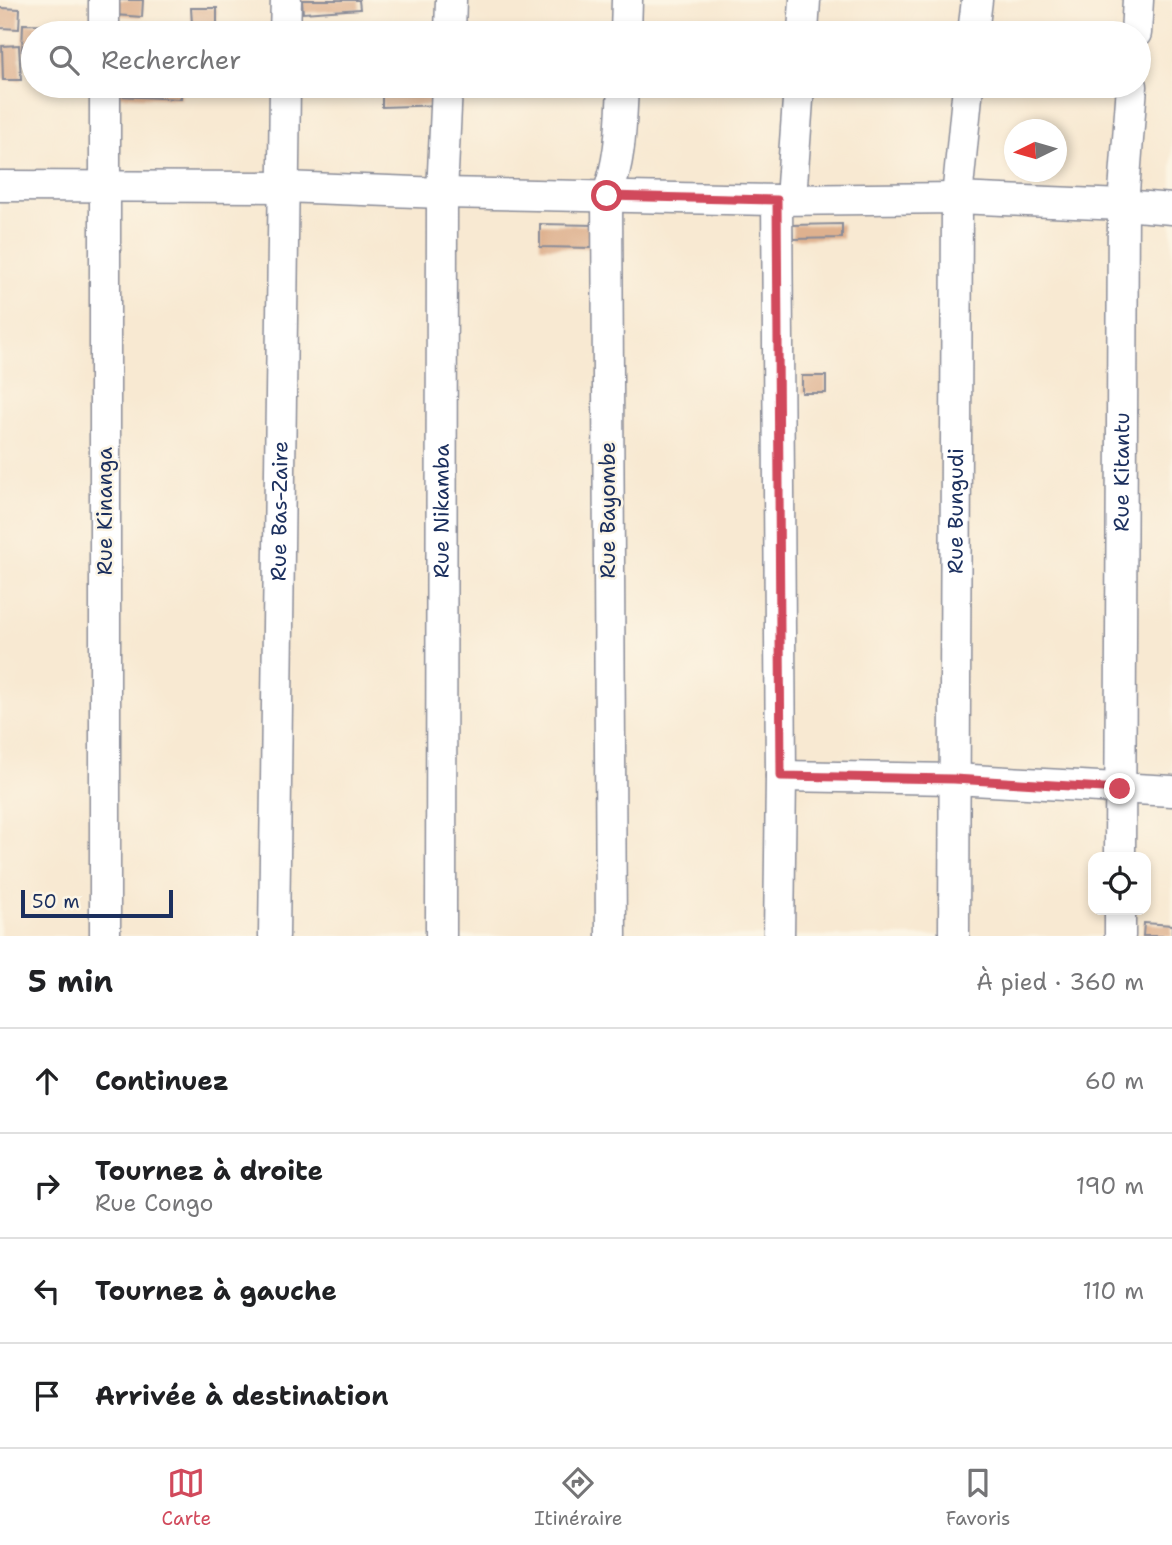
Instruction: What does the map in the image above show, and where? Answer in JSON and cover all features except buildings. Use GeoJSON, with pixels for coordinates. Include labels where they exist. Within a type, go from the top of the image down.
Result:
{"type":"FeatureCollection","features":[{"type":"Feature","properties":{"kind":"street"},"geometry":{"type":"LineString","coordinates":[[104,0],[104,21]]}},
{"type":"Feature","properties":{"kind":"street"},"geometry":{"type":"LineString","coordinates":[[285,21],[286,0]]}},
{"type":"Feature","properties":{"kind":"street"},"geometry":{"type":"LineString","coordinates":[[450,21],[451,0]]}},
{"type":"Feature","properties":{"kind":"street"},"geometry":{"type":"LineString","coordinates":[[626,21],[627,0]]}},
{"type":"Feature","properties":{"kind":"street"},"geometry":{"type":"LineString","coordinates":[[804,21],[805,0]]}},
{"type":"Feature","properties":{"kind":"street"},"geometry":{"type":"LineString","coordinates":[[974,21],[977,0]]}},
{"type":"Feature","properties":{"kind":"street"},"geometry":{"type":"LineString","coordinates":[[1137,21],[1139,0]]}},
{"type":"Feature","properties":{"kind":"street","name":"Rue Kinanga"},"geometry":{"type":"LineString","coordinates":[[105,98],[105,936]]}},
{"type":"Feature","properties":{"kind":"street","name":"Rue Bas-Zaire"},"geometry":{"type":"LineString","coordinates":[[274,936],[285,98]]}},
{"type":"Feature","properties":{"kind":"street","name":"Rue Nikamba"},"geometry":{"type":"LineString","coordinates":[[441,936],[442,193],[446,98]]}},
{"type":"Feature","properties":{"kind":"street","name":"Rue Bayombe"},"geometry":{"type":"LineString","coordinates":[[611,936],[607,196],[616,173],[619,155],[622,98]]}},
{"type":"Feature","properties":{"kind":"street"},"geometry":{"type":"LineString","coordinates":[[779,936],[784,200],[797,98]]}},
{"type":"Feature","properties":{"kind":"street","name":"Rue Bungudi"},"geometry":{"type":"LineString","coordinates":[[954,936],[957,198],[967,98]]}},
{"type":"Feature","properties":{"kind":"street","name":"Rue Kitantu"},"geometry":{"type":"LineString","coordinates":[[1120,852],[1122,205],[1131,98]]}},
{"type":"Feature","properties":{"kind":"street"},"geometry":{"type":"LineString","coordinates":[[0,186],[283,187],[784,200],[957,198],[1172,209]]}},
{"type":"Feature","properties":{"kind":"street"},"geometry":{"type":"LineString","coordinates":[[781,776],[954,779],[1172,791]]}},
{"type":"Feature","properties":{"kind":"street"},"geometry":{"type":"LineString","coordinates":[[1120,915],[1120,936]]}},
{"type":"Feature","properties":{"kind":"route"},"geometry":{"type":"LineString","coordinates":[[607,196],[777,200],[781,776],[954,779],[1120,789]]}}]}
